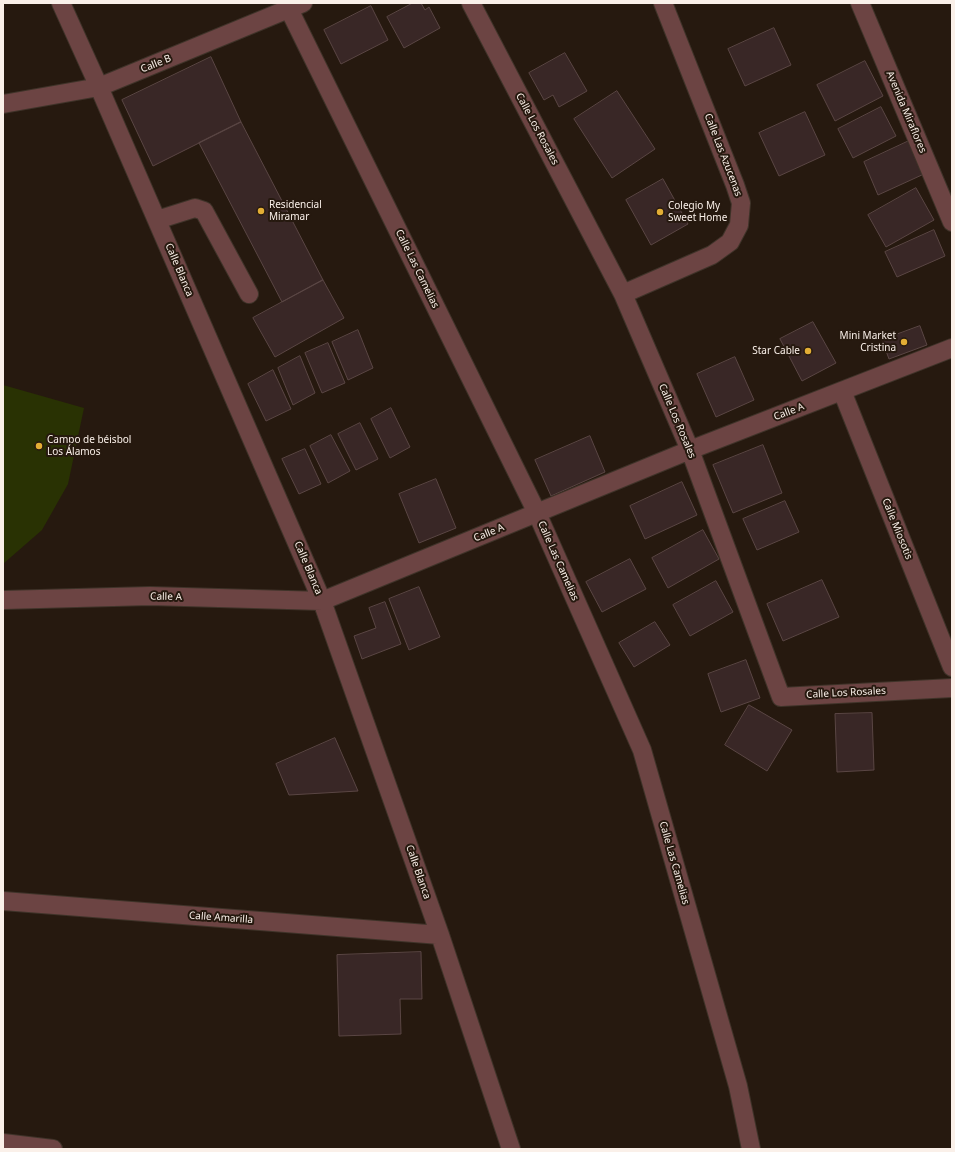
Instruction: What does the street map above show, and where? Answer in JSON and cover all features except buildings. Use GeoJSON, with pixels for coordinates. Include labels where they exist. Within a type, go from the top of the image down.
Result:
{"type":"FeatureCollection","features":[{"type":"Feature","properties":{"kind":"street","name":"Calle Blanca"},"geometry":{"type":"LineString","coordinates":[[61,3],[99,87],[322,601],[440,935],[512,1149]]}},
{"type":"Feature","properties":{"kind":"street","name":"Calle Los Rosales"},"geometry":{"type":"LineString","coordinates":[[471,3],[623,294],[690,450],[781,697],[952,688]]}},
{"type":"Feature","properties":{"kind":"street","name":"Calle Las Azucenas"},"geometry":{"type":"LineString","coordinates":[[623,294],[712,255],[730,242],[739,225],[741,204],[735,185],[663,3]]}},
{"type":"Feature","properties":{"kind":"street","name":"Avenida Miraflores"},"geometry":{"type":"LineString","coordinates":[[860,3],[952,222]]}},
{"type":"Feature","properties":{"kind":"street","name":"Calle B"},"geometry":{"type":"LineString","coordinates":[[3,104],[99,87],[293,5]]}},
{"type":"Feature","properties":{"kind":"street","name":"Calle Las Camelias"},"geometry":{"type":"LineString","coordinates":[[293,5],[537,513],[642,750],[738,1086],[751,1149]]}},
{"type":"Feature","properties":{"kind":"street"},"geometry":{"type":"LineString","coordinates":[[157,220],[195,208],[204,211],[248,294]]}},
{"type":"Feature","properties":{"kind":"street","name":"Calle A"},"geometry":{"type":"LineString","coordinates":[[3,600],[150,596],[322,601],[690,450],[952,348]]}},
{"type":"Feature","properties":{"kind":"street","name":"Calle Miosotis"},"geometry":{"type":"LineString","coordinates":[[842,391],[952,668]]}},
{"type":"Feature","properties":{"kind":"street","name":"Calle Amarilla"},"geometry":{"type":"LineString","coordinates":[[3,901],[440,935]]}},
{"type":"Feature","properties":{"kind":"street"},"geometry":{"type":"LineString","coordinates":[[3,1143],[53,1149]]}},
{"type":"Feature","properties":{"kind":"green space","name":"Campo de béisbol Los Álamos"},"geometry":{"type":"Polygon","coordinates":[[[3,385],[84,408],[68,484],[42,530],[3,564],[3,385]]]}},
{"type":"Feature","properties":{"kind":"place","name":"Residencial Miramar"},"geometry":{"type":"Point","coordinates":[261,211]}},
{"type":"Feature","properties":{"kind":"place","name":"Colegio My Sweet Home"},"geometry":{"type":"Point","coordinates":[660,212]}},
{"type":"Feature","properties":{"kind":"place","name":"Mini Market Cristina"},"geometry":{"type":"Point","coordinates":[904,342]}},
{"type":"Feature","properties":{"kind":"place","name":"Star Cable"},"geometry":{"type":"Point","coordinates":[808,351]}},
{"type":"Feature","properties":{"kind":"place","name":"Campo de béisbol Los Álamos"},"geometry":{"type":"Point","coordinates":[39,446]}}]}
